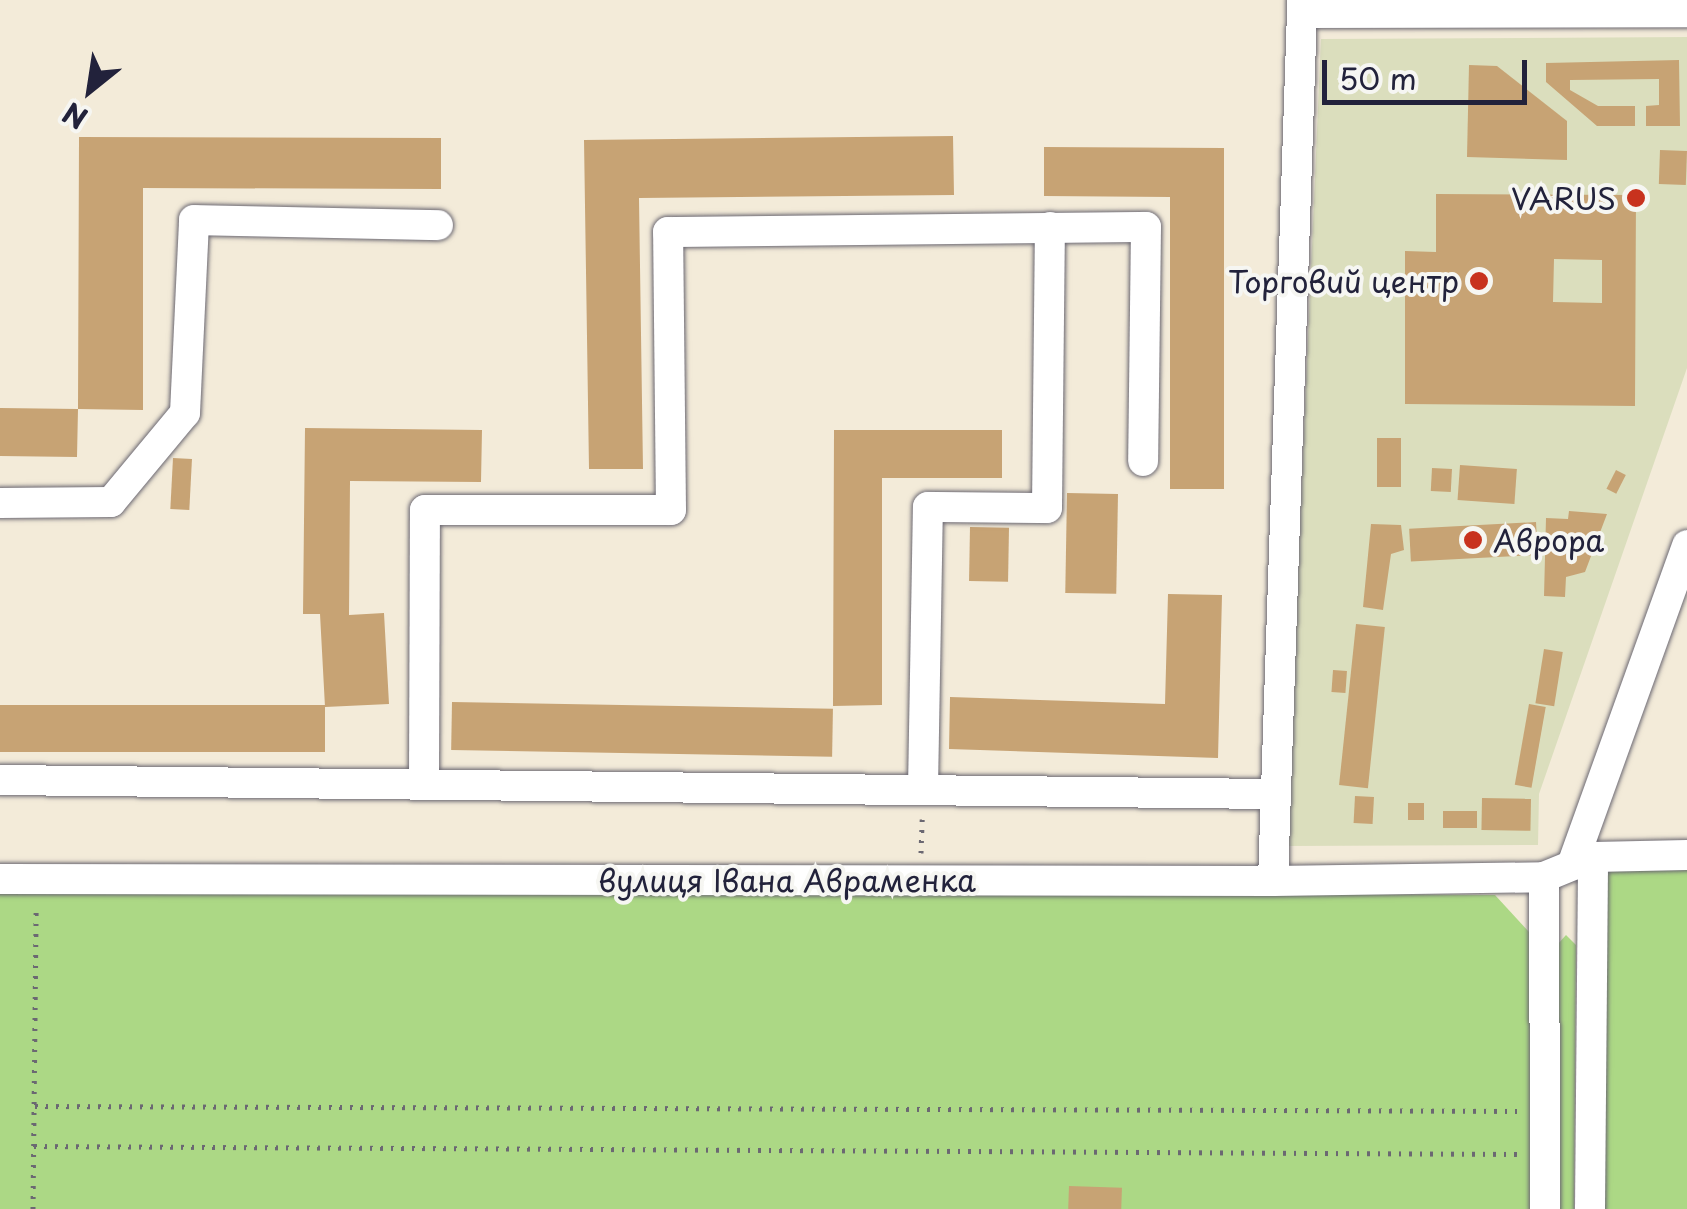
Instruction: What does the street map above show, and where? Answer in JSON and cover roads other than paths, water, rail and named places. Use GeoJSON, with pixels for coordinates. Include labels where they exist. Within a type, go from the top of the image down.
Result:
{"type":"FeatureCollection","features":[{"type":"Feature","properties":{"kind":"street"},"geometry":{"type":"LineString","coordinates":[[1273,881],[1302,7],[1687,12]]}},
{"type":"Feature","properties":{"kind":"street"},"geometry":{"type":"LineString","coordinates":[[0,503],[111,502],[185,414],[194,220],[438,225]]}},
{"type":"Feature","properties":{"kind":"street"},"geometry":{"type":"LineString","coordinates":[[923,789],[928,508],[1047,508],[1050,227]]}},
{"type":"Feature","properties":{"kind":"street"},"geometry":{"type":"LineString","coordinates":[[424,781],[426,510],[670,510],[668,232],[1146,227],[1143,460]]}},
{"type":"Feature","properties":{"kind":"street"},"geometry":{"type":"LineString","coordinates":[[1545,1209],[1546,1111],[1570,866],[1687,545]]}},
{"type":"Feature","properties":{"kind":"street"},"geometry":{"type":"LineString","coordinates":[[0,780],[424,781],[1275,794]]}},
{"type":"Feature","properties":{"kind":"street","name":"вулиця Івана Авраменка"},"geometry":{"type":"LineString","coordinates":[[0,878],[1273,881],[1687,856]]}},
{"type":"Feature","properties":{"kind":"street"},"geometry":{"type":"LineString","coordinates":[[1570,866],[1590,1209]]}},
{"type":"Feature","properties":{"kind":"place","name":"VARUS"},"geometry":{"type":"Point","coordinates":[1636,198]}},
{"type":"Feature","properties":{"kind":"place","name":"Торговий центр"},"geometry":{"type":"Point","coordinates":[1479,281]}},
{"type":"Feature","properties":{"kind":"place","name":"Аврора"},"geometry":{"type":"Point","coordinates":[1473,540]}}]}
